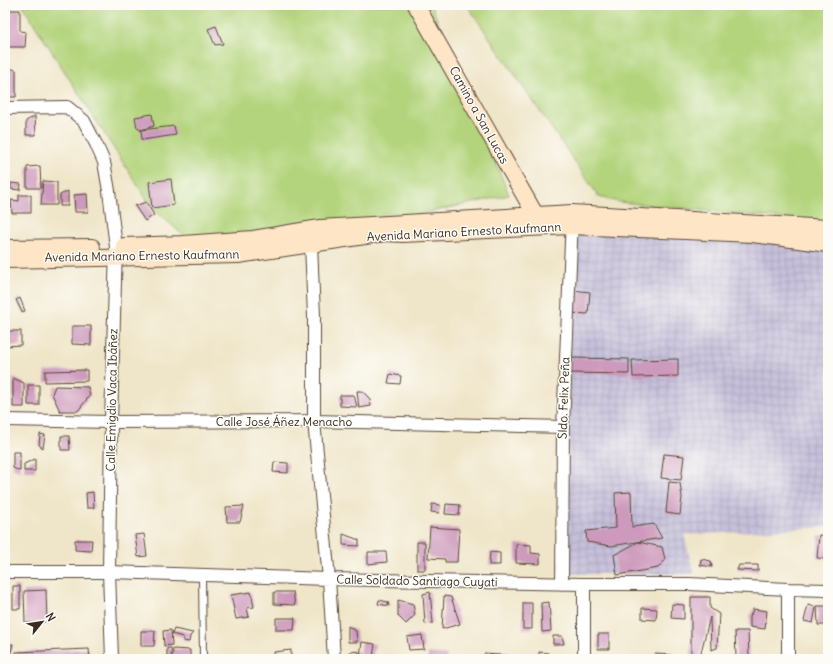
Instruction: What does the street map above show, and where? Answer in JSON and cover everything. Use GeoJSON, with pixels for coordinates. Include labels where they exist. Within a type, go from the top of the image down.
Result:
{"type":"FeatureCollection","features":[{"type":"Feature","properties":{"kind":"main road","name":"Camino a San Lucas"},"geometry":{"type":"LineString","coordinates":[[416,5],[535,221]]}},
{"type":"Feature","properties":{"kind":"main road","name":"Avenida Mariano Ernesto Kaufmann"},"geometry":{"type":"LineString","coordinates":[[572,219],[753,234],[828,244]]}},
{"type":"Feature","properties":{"kind":"main road","name":"Avenida Mariano Ernesto Kaufmann"},"geometry":{"type":"LineString","coordinates":[[5,260],[116,252],[183,244],[253,239],[320,228],[572,219],[828,228]]}},
{"type":"Feature","properties":{"kind":"main road","name":"Avenida Mariano Ernesto Kaufmann"},"geometry":{"type":"LineString","coordinates":[[5,248],[238,255],[385,233],[411,233],[535,221]]}},
{"type":"Feature","properties":{"kind":"street","name":"Calle Emigdio Vaca Ibáñez"},"geometry":{"type":"LineString","coordinates":[[5,108],[67,107],[84,121],[104,162],[116,252],[110,422],[109,572],[112,659]]}},
{"type":"Feature","properties":{"kind":"street","name":"Sldo. Felix Peña"},"geometry":{"type":"LineString","coordinates":[[562,584],[563,427],[572,219]]}},
{"type":"Feature","properties":{"kind":"street"},"geometry":{"type":"LineString","coordinates":[[311,244],[314,316],[314,421],[329,579],[334,659]]}},
{"type":"Feature","properties":{"kind":"street","name":"Calle José Áñez Menacho"},"geometry":{"type":"LineString","coordinates":[[5,420],[110,422],[314,421],[563,427]]}},
{"type":"Feature","properties":{"kind":"street","name":"Calle Soldado Santiago Cuyati"},"geometry":{"type":"LineString","coordinates":[[5,572],[109,572],[562,584],[689,584],[828,590]]}},
{"type":"Feature","properties":{"kind":"street"},"geometry":{"type":"LineString","coordinates":[[584,584],[584,659]]}},
{"type":"Feature","properties":{"kind":"street"},"geometry":{"type":"LineString","coordinates":[[788,589],[788,659]]}},
{"type":"Feature","properties":{"kind":"lane"},"geometry":{"type":"LineString","coordinates":[[202,575],[203,659]]}},
{"type":"Feature","properties":{"kind":"shaded area"},"geometry":{"type":"Polygon","coordinates":[[[571,226],[828,234],[828,527],[684,535],[694,574],[567,574],[571,226]]]}},
{"type":"Feature","properties":{"kind":"green space"},"geometry":{"type":"Polygon","coordinates":[[[22,5],[431,5],[509,195],[312,237],[189,240],[152,208],[22,5]]]}},
{"type":"Feature","properties":{"kind":"green space"},"geometry":{"type":"Polygon","coordinates":[[[467,5],[828,5],[828,223],[619,202],[599,197],[467,5]]]}},
{"type":"Feature","properties":{"kind":"building"},"geometry":{"type":"Polygon","coordinates":[[[7,10],[20,10],[20,31],[26,32],[25,47],[5,47],[7,10]]]}},
{"type":"Feature","properties":{"kind":"building"},"geometry":{"type":"Polygon","coordinates":[[[216,26],[223,44],[215,45],[208,29],[216,26]]]}},
{"type":"Feature","properties":{"kind":"building"},"geometry":{"type":"Polygon","coordinates":[[[5,67],[16,70],[16,97],[5,97],[5,67]]]}},
{"type":"Feature","properties":{"kind":"building"},"geometry":{"type":"Polygon","coordinates":[[[152,114],[154,126],[141,130],[137,128],[135,117],[152,114]]]}},
{"type":"Feature","properties":{"kind":"building"},"geometry":{"type":"Polygon","coordinates":[[[35,116],[36,135],[26,135],[26,121],[35,116]]]}},
{"type":"Feature","properties":{"kind":"building"},"geometry":{"type":"Polygon","coordinates":[[[174,126],[176,135],[142,140],[141,130],[174,126]]]}},
{"type":"Feature","properties":{"kind":"building"},"geometry":{"type":"Polygon","coordinates":[[[40,166],[41,188],[27,188],[27,167],[40,166]]]}},
{"type":"Feature","properties":{"kind":"building"},"geometry":{"type":"Polygon","coordinates":[[[171,179],[174,205],[152,208],[149,182],[171,179]]]}},
{"type":"Feature","properties":{"kind":"building"},"geometry":{"type":"Polygon","coordinates":[[[43,181],[57,182],[57,205],[41,205],[43,181]]]}},
{"type":"Feature","properties":{"kind":"building"},"geometry":{"type":"Polygon","coordinates":[[[11,183],[21,184],[20,190],[11,189],[11,183]]]}},
{"type":"Feature","properties":{"kind":"building"},"geometry":{"type":"Polygon","coordinates":[[[68,191],[68,206],[60,206],[60,195],[68,191]]]}},
{"type":"Feature","properties":{"kind":"building"},"geometry":{"type":"Polygon","coordinates":[[[87,194],[88,212],[75,212],[74,195],[87,194]]]}},
{"type":"Feature","properties":{"kind":"building"},"geometry":{"type":"Polygon","coordinates":[[[19,195],[31,195],[31,213],[12,213],[11,200],[19,201],[19,195]]]}},
{"type":"Feature","properties":{"kind":"building"},"geometry":{"type":"Polygon","coordinates":[[[6,200],[7,212],[5,212],[6,200]]]}},
{"type":"Feature","properties":{"kind":"building"},"geometry":{"type":"Polygon","coordinates":[[[146,202],[154,215],[145,221],[135,206],[146,202]]]}},
{"type":"Feature","properties":{"kind":"building"},"geometry":{"type":"Polygon","coordinates":[[[572,290],[590,292],[588,314],[570,313],[572,290]]]}},
{"type":"Feature","properties":{"kind":"building"},"geometry":{"type":"Polygon","coordinates":[[[20,298],[25,311],[22,312],[16,300],[20,298]]]}},
{"type":"Feature","properties":{"kind":"building"},"geometry":{"type":"Polygon","coordinates":[[[72,326],[91,326],[91,345],[72,344],[72,326]]]}},
{"type":"Feature","properties":{"kind":"building"},"geometry":{"type":"Polygon","coordinates":[[[7,331],[21,331],[21,345],[7,346],[7,331]]]}},
{"type":"Feature","properties":{"kind":"building"},"geometry":{"type":"Polygon","coordinates":[[[570,358],[629,359],[629,374],[570,373],[570,358]]]}},
{"type":"Feature","properties":{"kind":"building"},"geometry":{"type":"Polygon","coordinates":[[[678,359],[678,376],[633,377],[632,360],[678,359]]]}},
{"type":"Feature","properties":{"kind":"building"},"geometry":{"type":"Polygon","coordinates":[[[87,370],[87,381],[45,382],[45,371],[87,370]]]}},
{"type":"Feature","properties":{"kind":"building"},"geometry":{"type":"Polygon","coordinates":[[[390,374],[401,376],[400,384],[388,383],[390,374]]]}},
{"type":"Feature","properties":{"kind":"building"},"geometry":{"type":"Polygon","coordinates":[[[13,378],[24,383],[24,407],[13,407],[13,378]]]}},
{"type":"Feature","properties":{"kind":"building"},"geometry":{"type":"Polygon","coordinates":[[[28,385],[39,385],[39,405],[28,405],[28,385]]]}},
{"type":"Feature","properties":{"kind":"building"},"geometry":{"type":"Polygon","coordinates":[[[55,386],[88,387],[90,395],[78,411],[60,411],[52,394],[55,386]]]}},
{"type":"Feature","properties":{"kind":"building"},"geometry":{"type":"Polygon","coordinates":[[[357,391],[362,391],[370,399],[371,406],[359,408],[357,391]]]}},
{"type":"Feature","properties":{"kind":"building"},"geometry":{"type":"Polygon","coordinates":[[[340,395],[354,395],[357,407],[340,406],[340,395]]]}},
{"type":"Feature","properties":{"kind":"building"},"geometry":{"type":"Polygon","coordinates":[[[40,434],[45,435],[43,448],[39,445],[40,434]]]}},
{"type":"Feature","properties":{"kind":"building"},"geometry":{"type":"Polygon","coordinates":[[[61,436],[69,436],[70,450],[61,450],[61,436]]]}},
{"type":"Feature","properties":{"kind":"building"},"geometry":{"type":"Polygon","coordinates":[[[13,452],[20,452],[20,471],[13,468],[13,452]]]}},
{"type":"Feature","properties":{"kind":"building"},"geometry":{"type":"Polygon","coordinates":[[[664,454],[684,456],[681,480],[661,478],[664,454]]]}},
{"type":"Feature","properties":{"kind":"building"},"geometry":{"type":"Polygon","coordinates":[[[35,459],[35,471],[24,471],[24,464],[35,459]]]}},
{"type":"Feature","properties":{"kind":"building"},"geometry":{"type":"Polygon","coordinates":[[[274,462],[288,463],[288,473],[273,472],[274,462]]]}},
{"type":"Feature","properties":{"kind":"building"},"geometry":{"type":"Polygon","coordinates":[[[669,482],[680,483],[682,497],[680,515],[666,513],[669,482]]]}},
{"type":"Feature","properties":{"kind":"building"},"geometry":{"type":"Polygon","coordinates":[[[93,492],[94,508],[87,508],[86,493],[93,492]]]}},
{"type":"Feature","properties":{"kind":"building"},"geometry":{"type":"Polygon","coordinates":[[[631,492],[632,527],[654,524],[662,538],[611,546],[587,542],[586,531],[616,528],[615,493],[631,492]]]}},
{"type":"Feature","properties":{"kind":"building"},"geometry":{"type":"Polygon","coordinates":[[[432,504],[440,505],[439,513],[431,512],[432,504]]]}},
{"type":"Feature","properties":{"kind":"building"},"geometry":{"type":"Polygon","coordinates":[[[446,504],[460,505],[459,515],[445,514],[446,504]]]}},
{"type":"Feature","properties":{"kind":"building"},"geometry":{"type":"Polygon","coordinates":[[[244,506],[240,522],[227,522],[226,507],[244,506]]]}},
{"type":"Feature","properties":{"kind":"building"},"geometry":{"type":"Polygon","coordinates":[[[430,527],[459,529],[457,562],[445,562],[445,559],[428,558],[430,527]]]}},
{"type":"Feature","properties":{"kind":"building"},"geometry":{"type":"Polygon","coordinates":[[[144,534],[147,556],[138,557],[135,535],[144,534]]]}},
{"type":"Feature","properties":{"kind":"building"},"geometry":{"type":"Polygon","coordinates":[[[343,534],[359,540],[359,546],[343,545],[343,534]]]}},
{"type":"Feature","properties":{"kind":"building"},"geometry":{"type":"Polygon","coordinates":[[[819,535],[828,536],[828,559],[817,558],[819,535]]]}},
{"type":"Feature","properties":{"kind":"building"},"geometry":{"type":"Polygon","coordinates":[[[75,540],[92,540],[91,551],[75,550],[75,540]]]}},
{"type":"Feature","properties":{"kind":"building"},"geometry":{"type":"Polygon","coordinates":[[[417,542],[425,542],[425,570],[417,570],[417,542]]]}},
{"type":"Feature","properties":{"kind":"building"},"geometry":{"type":"Polygon","coordinates":[[[638,542],[662,547],[665,559],[658,568],[617,575],[614,555],[638,542]]]}},
{"type":"Feature","properties":{"kind":"building"},"geometry":{"type":"Polygon","coordinates":[[[516,544],[531,545],[531,553],[540,554],[540,564],[516,563],[516,544]]]}},
{"type":"Feature","properties":{"kind":"building"},"geometry":{"type":"Polygon","coordinates":[[[368,552],[386,552],[387,562],[368,564],[368,552]]]}},
{"type":"Feature","properties":{"kind":"building"},"geometry":{"type":"Polygon","coordinates":[[[490,552],[500,553],[500,565],[489,565],[490,552]]]}},
{"type":"Feature","properties":{"kind":"building"},"geometry":{"type":"Polygon","coordinates":[[[701,559],[711,561],[712,567],[700,565],[701,559]]]}},
{"type":"Feature","properties":{"kind":"building"},"geometry":{"type":"Polygon","coordinates":[[[739,565],[758,565],[758,571],[737,570],[739,565]]]}},
{"type":"Feature","properties":{"kind":"building"},"geometry":{"type":"Polygon","coordinates":[[[13,586],[20,586],[20,609],[13,609],[13,586]]]}},
{"type":"Feature","properties":{"kind":"building"},"geometry":{"type":"Polygon","coordinates":[[[46,590],[47,622],[25,623],[24,591],[46,590]]]}},
{"type":"Feature","properties":{"kind":"building"},"geometry":{"type":"Polygon","coordinates":[[[251,592],[254,607],[247,608],[249,617],[236,619],[231,595],[251,592]]]}},
{"type":"Feature","properties":{"kind":"building"},"geometry":{"type":"Polygon","coordinates":[[[274,592],[293,592],[295,605],[274,604],[274,592]]]}},
{"type":"Feature","properties":{"kind":"building"},"geometry":{"type":"Polygon","coordinates":[[[430,592],[433,623],[425,624],[423,594],[430,592]]]}},
{"type":"Feature","properties":{"kind":"building"},"geometry":{"type":"Polygon","coordinates":[[[444,596],[451,597],[460,624],[442,629],[444,596]]]}},
{"type":"Feature","properties":{"kind":"building"},"geometry":{"type":"Polygon","coordinates":[[[691,597],[710,597],[710,608],[719,614],[717,648],[711,650],[710,617],[700,656],[691,656],[691,597]]]}},
{"type":"Feature","properties":{"kind":"building"},"geometry":{"type":"Polygon","coordinates":[[[379,600],[388,602],[389,606],[378,604],[379,600]]]}},
{"type":"Feature","properties":{"kind":"building"},"geometry":{"type":"Polygon","coordinates":[[[398,600],[413,604],[415,615],[406,624],[398,616],[398,600]]]}},
{"type":"Feature","properties":{"kind":"building"},"geometry":{"type":"Polygon","coordinates":[[[549,602],[551,631],[542,632],[541,603],[549,602]]]}},
{"type":"Feature","properties":{"kind":"building"},"geometry":{"type":"Polygon","coordinates":[[[523,603],[532,603],[532,629],[523,629],[523,603]]]}},
{"type":"Feature","properties":{"kind":"building"},"geometry":{"type":"Polygon","coordinates":[[[672,604],[684,605],[684,619],[671,618],[672,604]]]}},
{"type":"Feature","properties":{"kind":"building"},"geometry":{"type":"Polygon","coordinates":[[[808,605],[816,607],[813,623],[804,621],[808,605]]]}},
{"type":"Feature","properties":{"kind":"building"},"geometry":{"type":"Polygon","coordinates":[[[817,606],[827,606],[827,625],[818,625],[817,606]]]}},
{"type":"Feature","properties":{"kind":"building"},"geometry":{"type":"Polygon","coordinates":[[[642,608],[657,609],[656,620],[642,619],[642,608]]]}},
{"type":"Feature","properties":{"kind":"building"},"geometry":{"type":"Polygon","coordinates":[[[753,609],[767,611],[765,629],[750,627],[750,617],[753,609]]]}},
{"type":"Feature","properties":{"kind":"building"},"geometry":{"type":"Polygon","coordinates":[[[276,618],[295,618],[294,630],[276,630],[276,618]]]}},
{"type":"Feature","properties":{"kind":"building"},"geometry":{"type":"Polygon","coordinates":[[[348,626],[356,631],[357,642],[348,642],[348,626]]]}},
{"type":"Feature","properties":{"kind":"building"},"geometry":{"type":"Polygon","coordinates":[[[174,629],[193,633],[190,636],[189,642],[183,641],[183,637],[172,634],[174,629]]]}},
{"type":"Feature","properties":{"kind":"building"},"geometry":{"type":"Polygon","coordinates":[[[171,630],[172,645],[164,646],[163,631],[171,630]]]}},
{"type":"Feature","properties":{"kind":"building"},"geometry":{"type":"Polygon","coordinates":[[[141,631],[155,631],[154,646],[141,646],[141,631]]]}},
{"type":"Feature","properties":{"kind":"building"},"geometry":{"type":"Polygon","coordinates":[[[735,631],[748,631],[749,657],[736,657],[735,631]]]}},
{"type":"Feature","properties":{"kind":"building"},"geometry":{"type":"Polygon","coordinates":[[[598,634],[609,634],[609,649],[598,649],[598,634]]]}},
{"type":"Feature","properties":{"kind":"building"},"geometry":{"type":"Polygon","coordinates":[[[422,635],[424,649],[409,650],[407,637],[422,635]]]}},
{"type":"Feature","properties":{"kind":"building"},"geometry":{"type":"Polygon","coordinates":[[[553,636],[562,636],[564,644],[553,644],[553,636]]]}},
{"type":"Feature","properties":{"kind":"building"},"geometry":{"type":"Polygon","coordinates":[[[362,642],[375,644],[373,657],[360,655],[362,642]]]}},
{"type":"Feature","properties":{"kind":"building"},"geometry":{"type":"Polygon","coordinates":[[[13,644],[9,659],[5,659],[5,645],[13,644]]]}},
{"type":"Feature","properties":{"kind":"building"},"geometry":{"type":"Polygon","coordinates":[[[167,648],[171,648],[171,658],[167,658],[167,648]]]}},
{"type":"Feature","properties":{"kind":"building"},"geometry":{"type":"Polygon","coordinates":[[[89,649],[90,659],[15,659],[16,652],[89,649]]]}},
{"type":"Feature","properties":{"kind":"building"},"geometry":{"type":"Polygon","coordinates":[[[173,649],[190,650],[190,659],[172,659],[173,649]]]}},
{"type":"Feature","properties":{"kind":"building"},"geometry":{"type":"Polygon","coordinates":[[[291,650],[291,659],[275,659],[274,652],[291,650]]]}},
{"type":"Feature","properties":{"kind":"building"},"geometry":{"type":"Polygon","coordinates":[[[358,651],[360,659],[351,659],[350,652],[358,651]]]}},
{"type":"Feature","properties":{"kind":"building"},"geometry":{"type":"Polygon","coordinates":[[[539,652],[548,653],[548,659],[539,659],[539,652]]]}},
{"type":"Feature","properties":{"kind":"building"},"geometry":{"type":"Polygon","coordinates":[[[428,653],[447,655],[446,659],[428,659],[428,653]]]}},
{"type":"Feature","properties":{"kind":"building"},"geometry":{"type":"Polygon","coordinates":[[[484,654],[520,656],[520,659],[484,659],[484,654]]]}},
{"type":"Feature","properties":{"kind":"building"},"geometry":{"type":"Polygon","coordinates":[[[655,654],[672,655],[671,659],[655,659],[655,654]]]}},
{"type":"Feature","properties":{"kind":"building"},"geometry":{"type":"Polygon","coordinates":[[[133,656],[133,659],[122,659],[122,657],[133,656]]]}}]}
